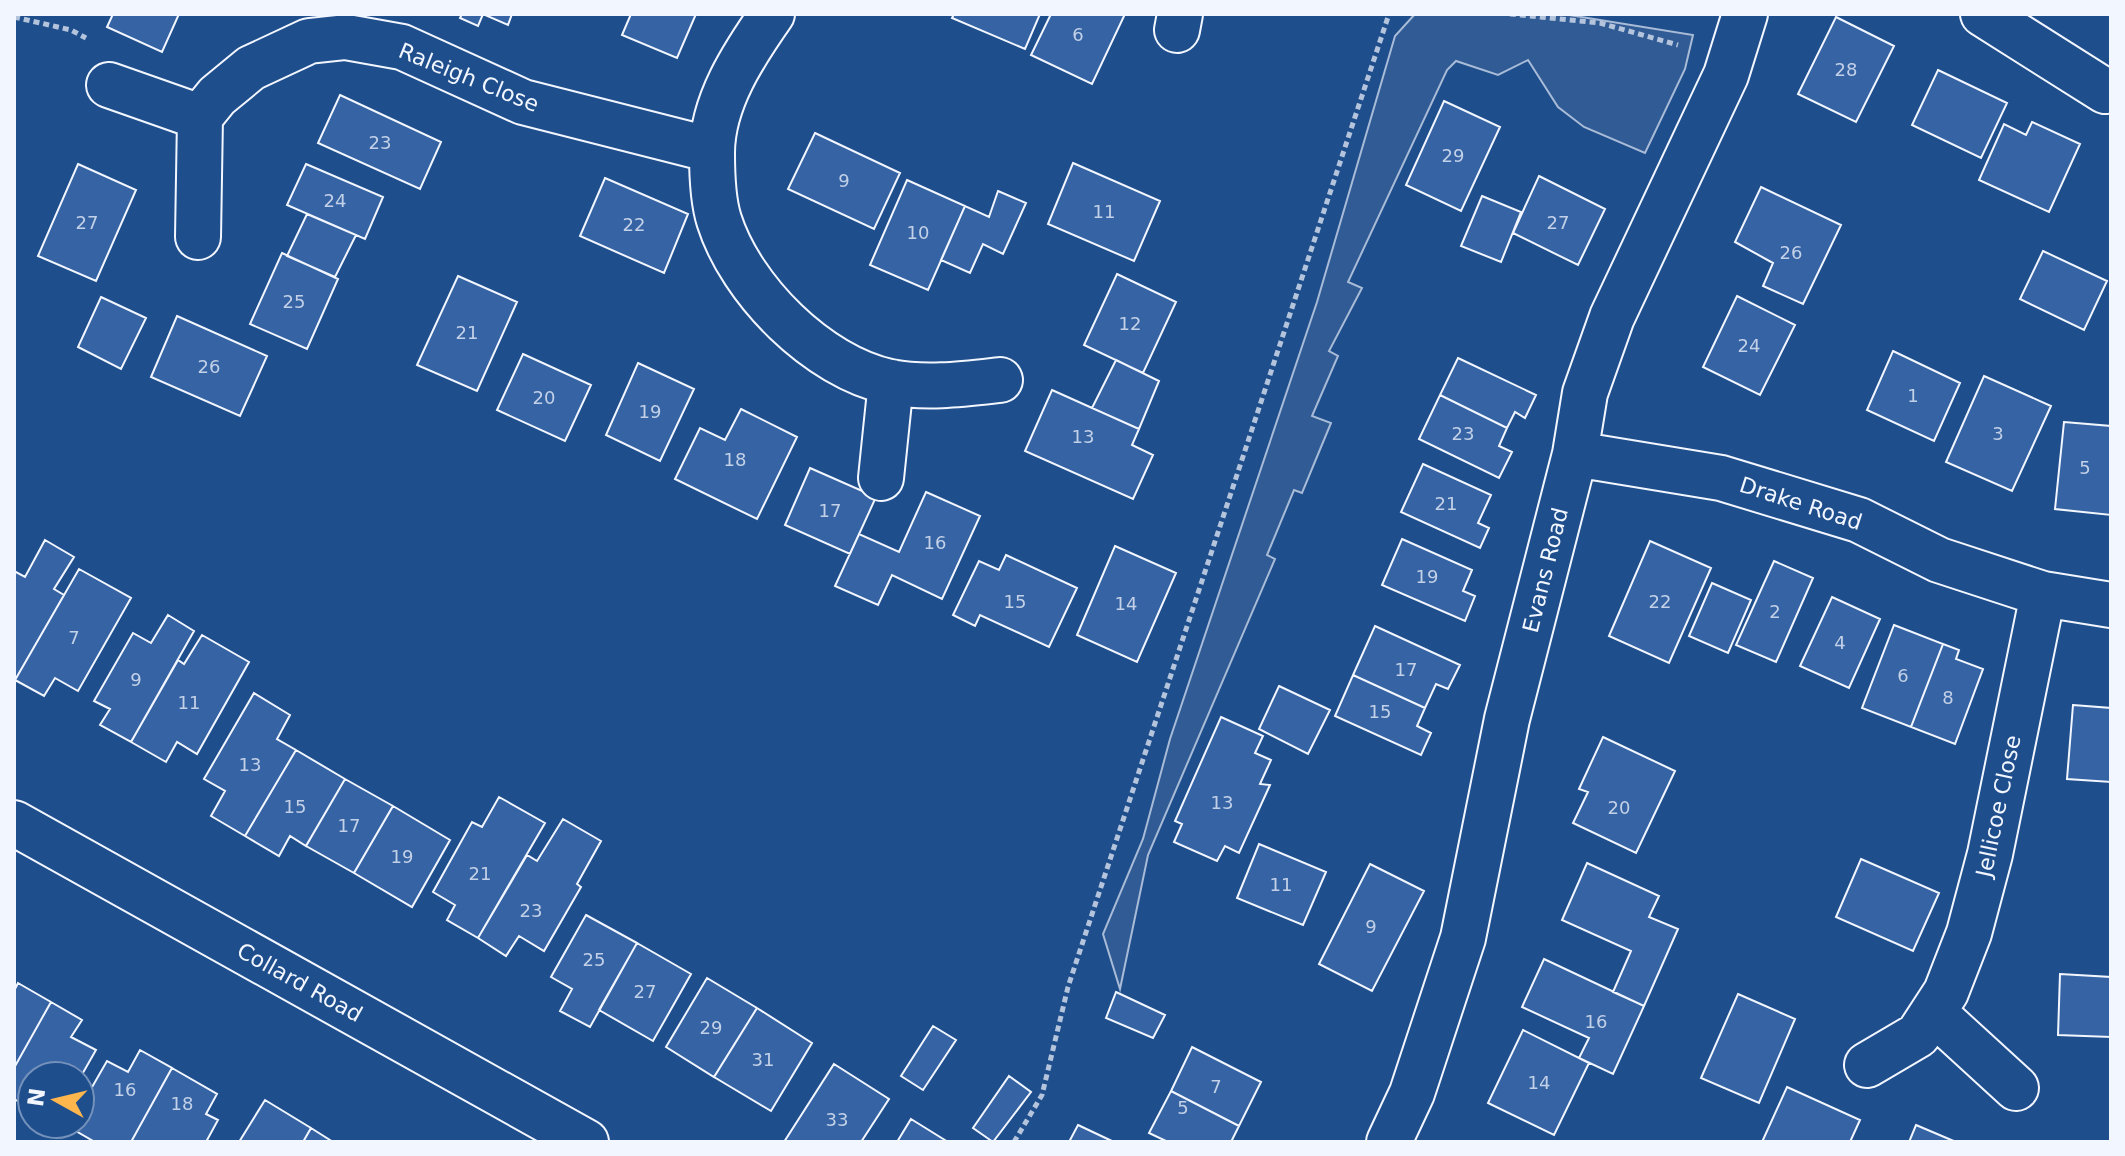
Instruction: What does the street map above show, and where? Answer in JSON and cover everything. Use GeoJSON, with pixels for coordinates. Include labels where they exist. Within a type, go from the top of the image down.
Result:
{"type":"FeatureCollection","features":[{"type":"Feature","properties":{"kind":"street"},"geometry":{"type":"LineString","coordinates":[[772,14],[725,93],[712,150],[719,219],[750,279],[785,322],[826,354],[861,373],[891,382],[947,385],[1000,380]]}},
{"type":"Feature","properties":{"kind":"street","name":"Evans Road"},"geometry":{"type":"LineString","coordinates":[[1389,1142],[1412,1093],[1463,938],[1507,719],[1575,454],[1585,393],[1612,317],[1726,75],[1745,14]]}},
{"type":"Feature","properties":{"kind":"street"},"geometry":{"type":"LineString","coordinates":[[1983,14],[2105,91]]}},
{"type":"Feature","properties":{"kind":"street","name":"Raleigh Close"},"geometry":{"type":"LineString","coordinates":[[200,117],[217,96],[251,68],[309,41],[346,37],[402,47],[523,102],[712,150]]}},
{"type":"Feature","properties":{"kind":"street"},"geometry":{"type":"LineString","coordinates":[[109,85],[200,117],[198,237]]}},
{"type":"Feature","properties":{"kind":"street"},"geometry":{"type":"LineString","coordinates":[[881,478],[891,382]]}},
{"type":"Feature","properties":{"kind":"street","name":"Drake Road"},"geometry":{"type":"LineString","coordinates":[[1575,454],[1721,478],[1775,493],[1859,520],[1939,560],[2043,594],[2111,605]]}},
{"type":"Feature","properties":{"kind":"street","name":"Jellicoe Close"},"geometry":{"type":"LineString","coordinates":[[1867,1065],[1918,1035],[1946,992],[1969,933],[1990,854],[2043,594]]}},
{"type":"Feature","properties":{"kind":"street","name":"Collard Road"},"geometry":{"type":"LineString","coordinates":[[14,823],[586,1142]]}},
{"type":"Feature","properties":{"kind":"street"},"geometry":{"type":"LineString","coordinates":[[1933,1012],[2016,1088]]}},
{"type":"Feature","properties":{"kind":"path"},"geometry":{"type":"LineString","coordinates":[[1014,1142],[1042,1095],[1068,987],[1389,14]]}},
{"type":"Feature","properties":{"kind":"path"},"geometry":{"type":"LineString","coordinates":[[1510,14],[1600,23],[1674,43],[1688,47],[1726,75]]}},
{"type":"Feature","properties":{"kind":"shaded area"},"geometry":{"type":"Polygon","coordinates":[[[1415,14],[1563,14],[1693,35],[1685,69],[1645,153],[1584,127],[1558,107],[1528,60],[1498,75],[1456,61],[1447,70],[1348,282],[1362,288],[1329,351],[1338,356],[1312,416],[1331,423],[1302,493],[1294,490],[1267,555],[1275,559],[1148,855],[1120,989],[1103,934],[1143,839],[1170,739],[1317,302],[1395,36],[1415,14]]]}},
{"type":"Feature","properties":{"kind":"building"},"geometry":{"type":"Polygon","coordinates":[[[113,14],[179,14],[162,52],[107,27],[113,14]]]}},
{"type":"Feature","properties":{"kind":"building"},"geometry":{"type":"Polygon","coordinates":[[[462,14],[483,14],[478,26],[460,18],[462,14]]]}},
{"type":"Feature","properties":{"kind":"building"},"geometry":{"type":"Polygon","coordinates":[[[483,14],[512,14],[508,25],[483,14]]]}},
{"type":"Feature","properties":{"kind":"building"},"geometry":{"type":"Polygon","coordinates":[[[631,14],[696,14],[677,58],[622,35],[631,14]]]}},
{"type":"Feature","properties":{"kind":"building"},"geometry":{"type":"Polygon","coordinates":[[[954,14],[1040,14],[1025,49],[952,18],[954,14]]]}},
{"type":"Feature","properties":{"kind":"building"},"geometry":{"type":"Polygon","coordinates":[[[1051,14],[1125,14],[1092,84],[1031,55],[1051,14]]]}},
{"type":"Feature","properties":{"kind":"building"},"geometry":{"type":"Polygon","coordinates":[[[1836,17],[1894,46],[1856,122],[1798,94],[1836,17]]]}},
{"type":"Feature","properties":{"kind":"building"},"geometry":{"type":"Polygon","coordinates":[[[1938,70],[2007,103],[1981,158],[1912,125],[1938,70]]]}},
{"type":"Feature","properties":{"kind":"building"},"geometry":{"type":"Polygon","coordinates":[[[340,95],[441,142],[420,189],[318,143],[340,95]]]}},
{"type":"Feature","properties":{"kind":"building"},"geometry":{"type":"Polygon","coordinates":[[[1444,101],[1500,127],[1461,211],[1406,185],[1444,101]]]}},
{"type":"Feature","properties":{"kind":"building"},"geometry":{"type":"Polygon","coordinates":[[[2032,122],[2080,144],[2049,212],[1979,180],[2004,124],[2026,135],[2032,122]]]}},
{"type":"Feature","properties":{"kind":"building"},"geometry":{"type":"Polygon","coordinates":[[[815,133],[900,173],[874,229],[788,189],[815,133]]]}},
{"type":"Feature","properties":{"kind":"building"},"geometry":{"type":"Polygon","coordinates":[[[1073,163],[1160,201],[1134,261],[1048,224],[1073,163]]]}},
{"type":"Feature","properties":{"kind":"building"},"geometry":{"type":"Polygon","coordinates":[[[78,164],[136,190],[96,281],[38,256],[78,164]]]}},
{"type":"Feature","properties":{"kind":"building"},"geometry":{"type":"Polygon","coordinates":[[[306,164],[383,197],[365,239],[287,205],[306,164]]]}},
{"type":"Feature","properties":{"kind":"building"},"geometry":{"type":"Polygon","coordinates":[[[1539,176],[1605,209],[1578,265],[1513,233],[1539,176]]]}},
{"type":"Feature","properties":{"kind":"building"},"geometry":{"type":"Polygon","coordinates":[[[605,178],[688,214],[664,273],[580,236],[605,178]]]}},
{"type":"Feature","properties":{"kind":"building"},"geometry":{"type":"Polygon","coordinates":[[[907,180],[965,206],[928,290],[870,265],[907,180]]]}},
{"type":"Feature","properties":{"kind":"building"},"geometry":{"type":"Polygon","coordinates":[[[1761,187],[1841,225],[1803,304],[1763,286],[1773,263],[1735,242],[1761,187]]]}},
{"type":"Feature","properties":{"kind":"building"},"geometry":{"type":"Polygon","coordinates":[[[998,191],[1026,203],[1003,254],[983,244],[970,273],[941,260],[965,206],[989,217],[998,191]]]}},
{"type":"Feature","properties":{"kind":"building"},"geometry":{"type":"Polygon","coordinates":[[[1482,196],[1521,212],[1501,262],[1461,246],[1482,196]]]}},
{"type":"Feature","properties":{"kind":"building"},"geometry":{"type":"Polygon","coordinates":[[[307,214],[356,235],[335,277],[287,256],[307,214]]]}},
{"type":"Feature","properties":{"kind":"building"},"geometry":{"type":"Polygon","coordinates":[[[2043,251],[2107,281],[2084,330],[2020,299],[2043,251]]]}},
{"type":"Feature","properties":{"kind":"building"},"geometry":{"type":"Polygon","coordinates":[[[282,253],[338,279],[307,349],[250,324],[282,253]]]}},
{"type":"Feature","properties":{"kind":"building"},"geometry":{"type":"Polygon","coordinates":[[[1117,274],[1176,302],[1143,373],[1084,345],[1117,274]]]}},
{"type":"Feature","properties":{"kind":"building"},"geometry":{"type":"Polygon","coordinates":[[[458,276],[517,302],[477,391],[417,365],[458,276]]]}},
{"type":"Feature","properties":{"kind":"building"},"geometry":{"type":"Polygon","coordinates":[[[1737,296],[1795,325],[1760,395],[1703,367],[1737,296]]]}},
{"type":"Feature","properties":{"kind":"building"},"geometry":{"type":"Polygon","coordinates":[[[101,297],[146,318],[121,369],[78,347],[101,297]]]}},
{"type":"Feature","properties":{"kind":"building"},"geometry":{"type":"Polygon","coordinates":[[[177,316],[267,356],[240,416],[151,377],[177,316]]]}},
{"type":"Feature","properties":{"kind":"building"},"geometry":{"type":"Polygon","coordinates":[[[1893,351],[1960,383],[1934,441],[1867,410],[1893,351]]]}},
{"type":"Feature","properties":{"kind":"building"},"geometry":{"type":"Polygon","coordinates":[[[523,354],[591,385],[565,441],[497,410],[523,354]]]}},
{"type":"Feature","properties":{"kind":"building"},"geometry":{"type":"Polygon","coordinates":[[[1458,358],[1536,395],[1525,418],[1515,412],[1507,428],[1440,395],[1458,358]]]}},
{"type":"Feature","properties":{"kind":"building"},"geometry":{"type":"Polygon","coordinates":[[[1116,360],[1159,381],[1139,429],[1092,408],[1116,360]]]}},
{"type":"Feature","properties":{"kind":"building"},"geometry":{"type":"Polygon","coordinates":[[[638,363],[694,389],[660,461],[606,435],[638,363]]]}},
{"type":"Feature","properties":{"kind":"building"},"geometry":{"type":"Polygon","coordinates":[[[1984,376],[2051,406],[2012,491],[1946,462],[1984,376]]]}},
{"type":"Feature","properties":{"kind":"building"},"geometry":{"type":"Polygon","coordinates":[[[1052,390],[1139,429],[1132,445],[1153,455],[1133,499],[1025,451],[1052,390]]]}},
{"type":"Feature","properties":{"kind":"building"},"geometry":{"type":"Polygon","coordinates":[[[1440,395],[1507,428],[1499,446],[1512,452],[1499,478],[1419,439],[1440,395]]]}},
{"type":"Feature","properties":{"kind":"building"},"geometry":{"type":"Polygon","coordinates":[[[741,409],[797,437],[757,519],[675,479],[700,428],[725,440],[741,409]]]}},
{"type":"Feature","properties":{"kind":"building"},"geometry":{"type":"Polygon","coordinates":[[[2064,422],[2111,426],[2111,515],[2055,509],[2064,422]]]}},
{"type":"Feature","properties":{"kind":"building"},"geometry":{"type":"Polygon","coordinates":[[[1423,464],[1491,495],[1478,523],[1489,528],[1480,548],[1401,512],[1423,464]]]}},
{"type":"Feature","properties":{"kind":"building"},"geometry":{"type":"Polygon","coordinates":[[[810,468],[876,497],[850,554],[785,525],[810,468]]]}},
{"type":"Feature","properties":{"kind":"building"},"geometry":{"type":"Polygon","coordinates":[[[926,492],[980,516],[942,599],[892,575],[878,605],[835,586],[859,534],[899,552],[926,492]]]}},
{"type":"Feature","properties":{"kind":"building"},"geometry":{"type":"Polygon","coordinates":[[[1402,539],[1472,570],[1463,591],[1475,596],[1465,621],[1382,585],[1402,539]]]}},
{"type":"Feature","properties":{"kind":"building"},"geometry":{"type":"Polygon","coordinates":[[[45,540],[74,557],[54,589],[64,595],[15,680],[14,571],[25,577],[45,540]]]}},
{"type":"Feature","properties":{"kind":"building"},"geometry":{"type":"Polygon","coordinates":[[[1650,541],[1711,568],[1669,663],[1609,636],[1650,541]]]}},
{"type":"Feature","properties":{"kind":"building"},"geometry":{"type":"Polygon","coordinates":[[[1115,546],[1176,573],[1137,662],[1077,635],[1115,546]]]}},
{"type":"Feature","properties":{"kind":"building"},"geometry":{"type":"Polygon","coordinates":[[[1006,555],[1077,588],[1049,647],[980,615],[975,626],[953,615],[979,561],[999,570],[1006,555]]]}},
{"type":"Feature","properties":{"kind":"building"},"geometry":{"type":"Polygon","coordinates":[[[1774,561],[1813,578],[1776,662],[1736,645],[1774,561]]]}},
{"type":"Feature","properties":{"kind":"building"},"geometry":{"type":"Polygon","coordinates":[[[79,569],[131,598],[78,691],[55,678],[44,696],[15,680],[79,569]]]}},
{"type":"Feature","properties":{"kind":"building"},"geometry":{"type":"Polygon","coordinates":[[[1712,583],[1751,600],[1728,653],[1689,636],[1712,583]]]}},
{"type":"Feature","properties":{"kind":"building"},"geometry":{"type":"Polygon","coordinates":[[[1832,597],[1880,619],[1849,688],[1800,666],[1832,597]]]}},
{"type":"Feature","properties":{"kind":"building"},"geometry":{"type":"Polygon","coordinates":[[[168,615],[194,631],[131,742],[100,725],[110,709],[94,701],[133,633],[151,643],[168,615]]]}},
{"type":"Feature","properties":{"kind":"building"},"geometry":{"type":"Polygon","coordinates":[[[1894,625],[1943,644],[1911,727],[1862,708],[1894,625]]]}},
{"type":"Feature","properties":{"kind":"building"},"geometry":{"type":"Polygon","coordinates":[[[1375,626],[1460,665],[1448,689],[1436,684],[1425,708],[1353,675],[1375,626]]]}},
{"type":"Feature","properties":{"kind":"building"},"geometry":{"type":"Polygon","coordinates":[[[202,635],[249,662],[197,754],[177,742],[166,762],[131,742],[178,660],[184,664],[202,635]]]}},
{"type":"Feature","properties":{"kind":"building"},"geometry":{"type":"Polygon","coordinates":[[[1943,644],[1959,650],[1956,659],[1983,669],[1955,744],[1911,727],[1943,644]]]}},
{"type":"Feature","properties":{"kind":"building"},"geometry":{"type":"Polygon","coordinates":[[[1353,675],[1425,708],[1417,726],[1431,733],[1421,755],[1335,716],[1353,675]]]}},
{"type":"Feature","properties":{"kind":"building"},"geometry":{"type":"Polygon","coordinates":[[[1279,686],[1330,710],[1308,754],[1259,729],[1279,686]]]}},
{"type":"Feature","properties":{"kind":"building"},"geometry":{"type":"Polygon","coordinates":[[[254,693],[290,715],[277,739],[296,750],[245,836],[211,816],[225,791],[204,779],[254,693]]]}},
{"type":"Feature","properties":{"kind":"building"},"geometry":{"type":"Polygon","coordinates":[[[2073,705],[2111,708],[2111,782],[2067,779],[2073,705]]]}},
{"type":"Feature","properties":{"kind":"building"},"geometry":{"type":"Polygon","coordinates":[[[1221,717],[1263,736],[1255,753],[1271,760],[1260,784],[1270,785],[1239,853],[1225,846],[1217,861],[1174,842],[1182,824],[1175,821],[1221,717]]]}},
{"type":"Feature","properties":{"kind":"building"},"geometry":{"type":"Polygon","coordinates":[[[1603,737],[1675,771],[1636,853],[1573,823],[1588,792],[1579,789],[1603,737]]]}},
{"type":"Feature","properties":{"kind":"building"},"geometry":{"type":"Polygon","coordinates":[[[296,750],[345,779],[306,846],[290,836],[279,856],[245,836],[296,750]]]}},
{"type":"Feature","properties":{"kind":"building"},"geometry":{"type":"Polygon","coordinates":[[[345,779],[393,806],[354,873],[306,846],[345,779]]]}},
{"type":"Feature","properties":{"kind":"building"},"geometry":{"type":"Polygon","coordinates":[[[499,797],[545,823],[478,938],[447,920],[455,905],[433,892],[472,822],[482,827],[499,797]]]}},
{"type":"Feature","properties":{"kind":"building"},"geometry":{"type":"Polygon","coordinates":[[[393,806],[450,840],[412,907],[354,873],[393,806]]]}},
{"type":"Feature","properties":{"kind":"building"},"geometry":{"type":"Polygon","coordinates":[[[563,819],[601,841],[577,884],[581,887],[544,951],[519,936],[506,956],[478,938],[527,855],[537,861],[563,819]]]}},
{"type":"Feature","properties":{"kind":"building"},"geometry":{"type":"Polygon","coordinates":[[[1259,844],[1326,872],[1303,925],[1237,898],[1259,844]]]}},
{"type":"Feature","properties":{"kind":"building"},"geometry":{"type":"Polygon","coordinates":[[[1861,859],[1939,893],[1913,951],[1836,917],[1861,859]]]}},
{"type":"Feature","properties":{"kind":"building"},"geometry":{"type":"Polygon","coordinates":[[[1587,863],[1659,896],[1649,917],[1678,929],[1644,1006],[1613,992],[1631,951],[1562,920],[1587,863]]]}},
{"type":"Feature","properties":{"kind":"building"},"geometry":{"type":"Polygon","coordinates":[[[1370,864],[1424,891],[1372,991],[1319,964],[1370,864]]]}},
{"type":"Feature","properties":{"kind":"building"},"geometry":{"type":"Polygon","coordinates":[[[586,915],[637,943],[590,1027],[560,1011],[572,989],[551,977],[586,915]]]}},
{"type":"Feature","properties":{"kind":"building"},"geometry":{"type":"Polygon","coordinates":[[[637,943],[691,974],[653,1041],[599,1010],[637,943]]]}},
{"type":"Feature","properties":{"kind":"building"},"geometry":{"type":"Polygon","coordinates":[[[1544,959],[1644,1006],[1613,1074],[1579,1058],[1589,1038],[1522,1007],[1544,959]]]}},
{"type":"Feature","properties":{"kind":"building"},"geometry":{"type":"Polygon","coordinates":[[[2060,974],[2111,977],[2111,1037],[2058,1035],[2060,974]]]}},
{"type":"Feature","properties":{"kind":"building"},"geometry":{"type":"Polygon","coordinates":[[[707,978],[757,1008],[714,1077],[666,1047],[707,978]]]}},
{"type":"Feature","properties":{"kind":"building"},"geometry":{"type":"Polygon","coordinates":[[[18,983],[51,1002],[14,1068],[14,991],[18,983]]]}},
{"type":"Feature","properties":{"kind":"building"},"geometry":{"type":"Polygon","coordinates":[[[1116,992],[1165,1015],[1153,1038],[1106,1018],[1116,992]]]}},
{"type":"Feature","properties":{"kind":"building"},"geometry":{"type":"Polygon","coordinates":[[[1738,994],[1795,1019],[1759,1103],[1701,1078],[1738,994]]]}},
{"type":"Feature","properties":{"kind":"building"},"geometry":{"type":"Polygon","coordinates":[[[51,1002],[82,1020],[71,1037],[96,1050],[90,1060],[18,1060],[51,1002]]]}},
{"type":"Feature","properties":{"kind":"building"},"geometry":{"type":"Polygon","coordinates":[[[757,1008],[812,1043],[771,1111],[714,1077],[757,1008]]]}},
{"type":"Feature","properties":{"kind":"building"},"geometry":{"type":"Polygon","coordinates":[[[933,1026],[956,1040],[923,1090],[901,1076],[933,1026]]]}},
{"type":"Feature","properties":{"kind":"building"},"geometry":{"type":"Polygon","coordinates":[[[1523,1030],[1589,1063],[1554,1135],[1488,1103],[1523,1030]]]}},
{"type":"Feature","properties":{"kind":"building"},"geometry":{"type":"Polygon","coordinates":[[[1192,1047],[1261,1082],[1239,1126],[1171,1091],[1192,1047]]]}},
{"type":"Feature","properties":{"kind":"building"},"geometry":{"type":"Polygon","coordinates":[[[140,1050],[172,1068],[131,1142],[95,1142],[92,1140],[96,1140],[96,1080],[107,1061],[128,1072],[140,1050]]]}},
{"type":"Feature","properties":{"kind":"building"},"geometry":{"type":"Polygon","coordinates":[[[16,1064],[16,1100],[14,1099],[16,1064]]]}},
{"type":"Feature","properties":{"kind":"building"},"geometry":{"type":"Polygon","coordinates":[[[834,1064],[889,1099],[861,1142],[784,1142],[834,1064]]]}},
{"type":"Feature","properties":{"kind":"building"},"geometry":{"type":"Polygon","coordinates":[[[172,1068],[217,1094],[206,1114],[218,1120],[206,1142],[131,1142],[172,1068]]]}},
{"type":"Feature","properties":{"kind":"building"},"geometry":{"type":"Polygon","coordinates":[[[1009,1076],[1031,1092],[993,1142],[973,1128],[1009,1076]]]}},
{"type":"Feature","properties":{"kind":"building"},"geometry":{"type":"Polygon","coordinates":[[[1787,1087],[1860,1120],[1850,1142],[1762,1142],[1787,1087]]]}},
{"type":"Feature","properties":{"kind":"building"},"geometry":{"type":"Polygon","coordinates":[[[1171,1091],[1239,1126],[1231,1142],[1168,1142],[1149,1133],[1171,1091]]]}},
{"type":"Feature","properties":{"kind":"building"},"geometry":{"type":"Polygon","coordinates":[[[265,1100],[311,1128],[303,1142],[239,1142],[265,1100]]]}},
{"type":"Feature","properties":{"kind":"building"},"geometry":{"type":"Polygon","coordinates":[[[911,1119],[948,1142],[897,1142],[911,1119]]]}},
{"type":"Feature","properties":{"kind":"building"},"geometry":{"type":"Polygon","coordinates":[[[1078,1125],[1114,1142],[1069,1142],[1078,1125]]]}},
{"type":"Feature","properties":{"kind":"building"},"geometry":{"type":"Polygon","coordinates":[[[1916,1125],[1956,1142],[1909,1142],[1916,1125]]]}},
{"type":"Feature","properties":{"kind":"building"},"geometry":{"type":"Polygon","coordinates":[[[311,1128],[333,1142],[303,1142],[311,1128]]]}}]}
